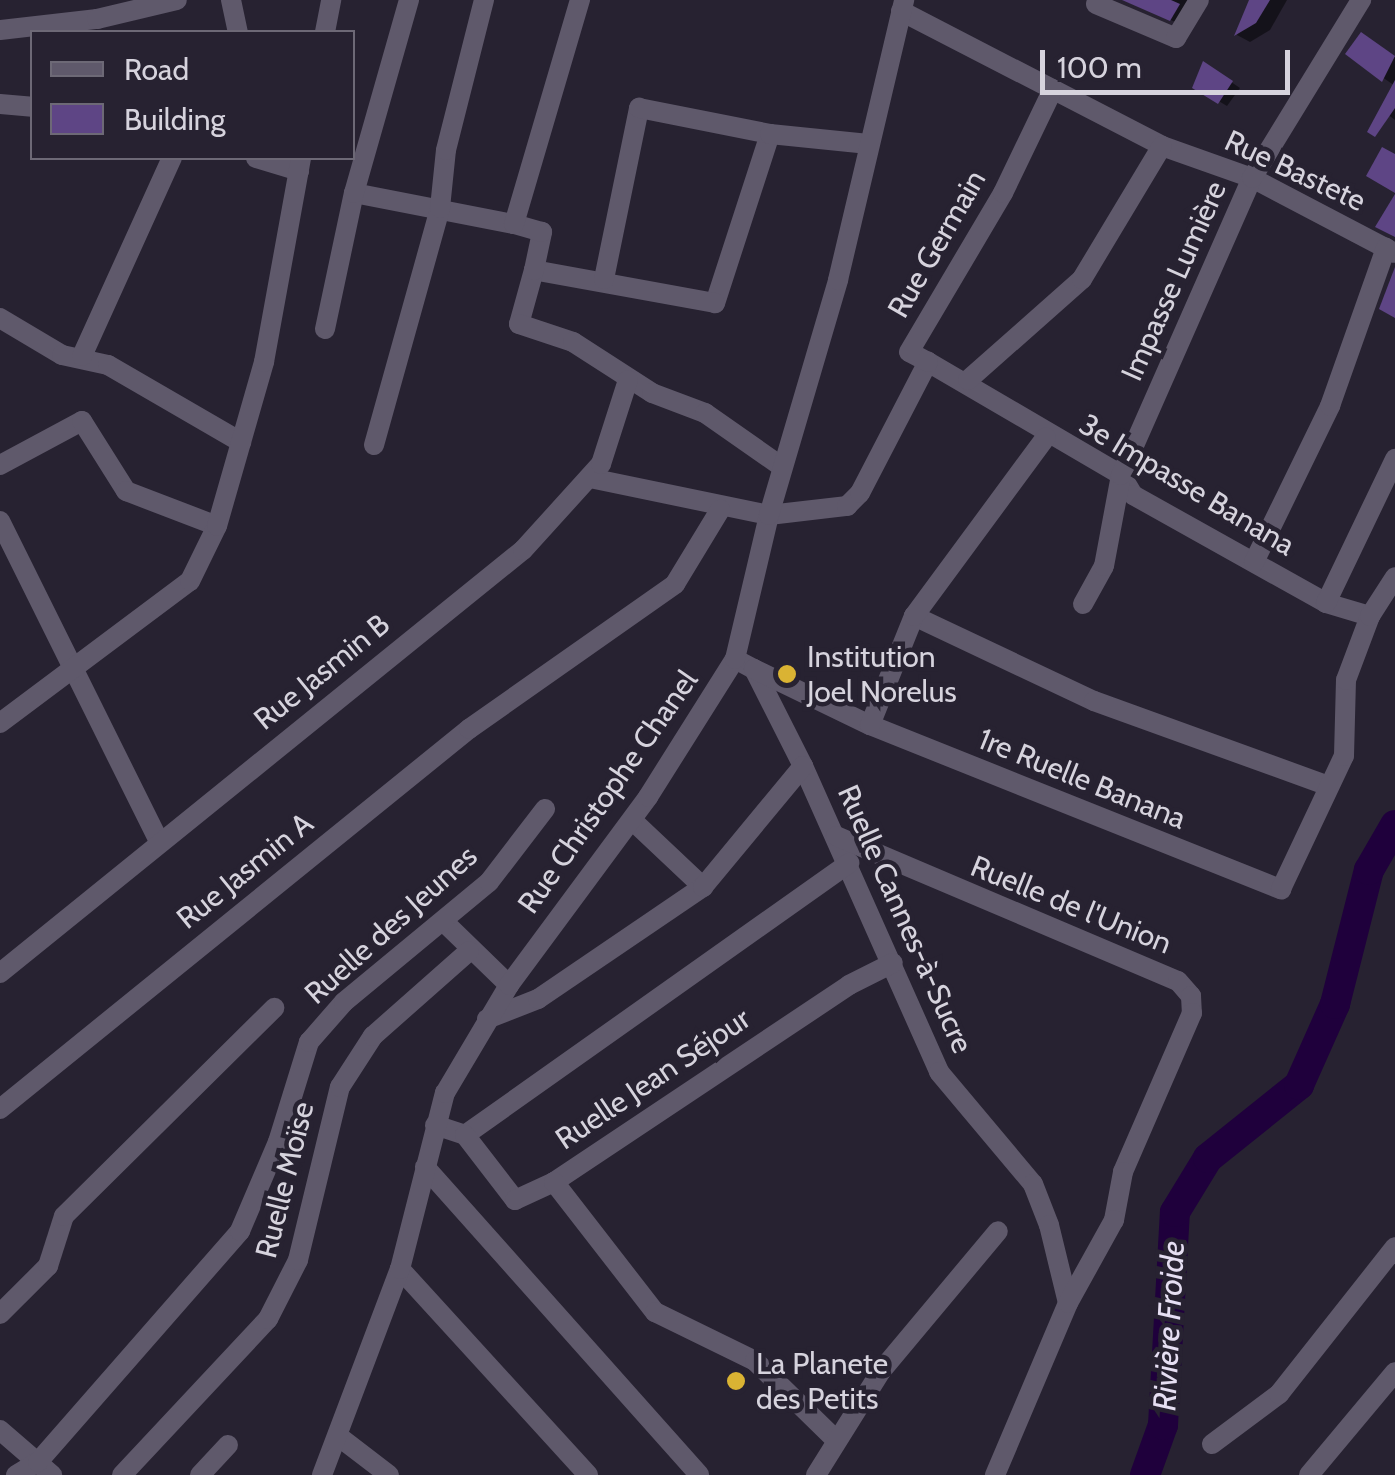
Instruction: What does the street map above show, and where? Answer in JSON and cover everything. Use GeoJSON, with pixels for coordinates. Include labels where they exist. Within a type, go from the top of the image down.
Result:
{"type":"FeatureCollection","features":[{"type":"Feature","properties":{"kind":"street"},"geometry":{"type":"LineString","coordinates":[[0,30],[98,20],[177,0]]}},
{"type":"Feature","properties":{"kind":"street"},"geometry":{"type":"LineString","coordinates":[[231,0],[238,30]]}},
{"type":"Feature","properties":{"kind":"street"},"geometry":{"type":"LineString","coordinates":[[324,30],[331,0]]}},
{"type":"Feature","properties":{"kind":"street"},"geometry":{"type":"LineString","coordinates":[[325,329],[354,193],[409,0]]}},
{"type":"Feature","properties":{"kind":"street"},"geometry":{"type":"LineString","coordinates":[[374,446],[440,208],[446,150],[484,0]]}},
{"type":"Feature","properties":{"kind":"street"},"geometry":{"type":"LineString","coordinates":[[514,224],[580,0]]}},
{"type":"Feature","properties":{"kind":"street"},"geometry":{"type":"LineString","coordinates":[[1096,4],[1176,38],[1199,0]]}},
{"type":"Feature","properties":{"kind":"street","name":"Impasse Lumière"},"geometry":{"type":"LineString","coordinates":[[1084,604],[1104,566],[1120,475],[1252,178],[1361,0]]}},
{"type":"Feature","properties":{"kind":"street","name":"Rue Bastete"},"geometry":{"type":"LineString","coordinates":[[902,6],[1162,146],[1252,178],[1391,251]]}},
{"type":"Feature","properties":{"kind":"street","name":"Rue Christophe Chanel"},"geometry":{"type":"LineString","coordinates":[[322,1475],[400,1269],[445,1093],[509,985],[744,664],[768,515],[838,280],[902,6]]}},
{"type":"Feature","properties":{"kind":"street","name":"Rue Germain"},"geometry":{"type":"LineString","coordinates":[[768,515],[848,506],[860,493],[928,362],[909,352],[1003,193],[1054,88]]}},
{"type":"Feature","properties":{"kind":"street"},"geometry":{"type":"LineString","coordinates":[[0,104],[30,107]]}},
{"type":"Feature","properties":{"kind":"street"},"geometry":{"type":"LineString","coordinates":[[604,279],[638,108],[770,134],[868,144]]}},
{"type":"Feature","properties":{"kind":"street"},"geometry":{"type":"LineString","coordinates":[[534,270],[604,279],[715,303],[770,134]]}},
{"type":"Feature","properties":{"kind":"street"},"geometry":{"type":"LineString","coordinates":[[968,380],[1082,278],[1162,146]]}},
{"type":"Feature","properties":{"kind":"street"},"geometry":{"type":"LineString","coordinates":[[82,356],[171,160]]}},
{"type":"Feature","properties":{"kind":"street"},"geometry":{"type":"LineString","coordinates":[[0,722],[73,673],[190,581],[217,526],[264,362],[300,164],[271,160]]}},
{"type":"Feature","properties":{"kind":"street"},"geometry":{"type":"LineString","coordinates":[[354,193],[542,232],[519,324],[574,342],[628,380],[705,413],[782,468]]}},
{"type":"Feature","properties":{"kind":"street"},"geometry":{"type":"LineString","coordinates":[[1254,562],[1330,406],[1391,251]]}},
{"type":"Feature","properties":{"kind":"street"},"geometry":{"type":"LineString","coordinates":[[0,318],[62,355],[82,356],[241,442]]}},
{"type":"Feature","properties":{"kind":"street","name":"3e Impasse Banana"},"geometry":{"type":"LineString","coordinates":[[928,362],[968,380],[1046,436],[1120,475],[1133,496],[1326,603],[1370,616]]}},
{"type":"Feature","properties":{"kind":"street","name":"Rue Jasmin B"},"geometry":{"type":"LineString","coordinates":[[0,973],[524,550],[590,478],[621,416],[628,380]]}},
{"type":"Feature","properties":{"kind":"street"},"geometry":{"type":"LineString","coordinates":[[0,466],[82,421],[126,491],[217,526]]}},
{"type":"Feature","properties":{"kind":"street"},"geometry":{"type":"LineString","coordinates":[[870,725],[914,616],[1046,436]]}},
{"type":"Feature","properties":{"kind":"street"},"geometry":{"type":"LineString","coordinates":[[1326,603],[1395,459]]}},
{"type":"Feature","properties":{"kind":"street"},"geometry":{"type":"LineString","coordinates":[[590,478],[720,510],[768,515]]}},
{"type":"Feature","properties":{"kind":"street","name":"Rue Jasmin A"},"geometry":{"type":"LineString","coordinates":[[0,1110],[532,683],[674,584],[720,510]]}},
{"type":"Feature","properties":{"kind":"street"},"geometry":{"type":"LineString","coordinates":[[0,520],[160,842]]}},
{"type":"Feature","properties":{"kind":"street"},"geometry":{"type":"LineString","coordinates":[[914,616],[1094,701],[1329,786],[1344,756],[1346,680],[1370,616],[1395,577]]}},
{"type":"Feature","properties":{"kind":"street","name":"1re Ruelle Banana"},"geometry":{"type":"LineString","coordinates":[[744,664],[870,725],[1281,889],[1329,786]]}},
{"type":"Feature","properties":{"kind":"street","name":"Ruelle Cannes-à-Sucre"},"geometry":{"type":"LineString","coordinates":[[744,664],[803,766],[939,1072],[1032,1184],[1068,1304]]}},
{"type":"Feature","properties":{"kind":"street"},"geometry":{"type":"LineString","coordinates":[[487,1018],[538,999],[704,887],[803,766]]}},
{"type":"Feature","properties":{"kind":"street","name":"Ruelle des Jeunes"},"geometry":{"type":"LineString","coordinates":[[16,1475],[45,1469],[240,1231],[278,1142],[310,1042],[344,1002],[489,882],[545,809]]}},
{"type":"Feature","properties":{"kind":"street"},"geometry":{"type":"LineString","coordinates":[[632,820],[704,887]]}},
{"type":"Feature","properties":{"kind":"street","name":"Ruelle de l'Union"},"geometry":{"type":"LineString","coordinates":[[836,836],[1178,982],[1192,996],[1192,1014],[1123,1172],[1114,1220],[1068,1304]]}},
{"type":"Feature","properties":{"kind":"street"},"geometry":{"type":"LineString","coordinates":[[435,1125],[465,1134],[849,864]]}},
{"type":"Feature","properties":{"kind":"street"},"geometry":{"type":"LineString","coordinates":[[444,921],[469,950],[509,985]]}},
{"type":"Feature","properties":{"kind":"street","name":"Ruelle Moïse"},"geometry":{"type":"LineString","coordinates":[[122,1475],[284,1294],[310,1218],[340,1087],[373,1036],[469,950]]}},
{"type":"Feature","properties":{"kind":"street","name":"Ruelle Jean Séjour"},"geometry":{"type":"LineString","coordinates":[[465,1134],[514,1200],[554,1182],[848,986],[893,963]]}},
{"type":"Feature","properties":{"kind":"street"},"geometry":{"type":"LineString","coordinates":[[0,1314],[48,1266],[64,1216],[274,1008]]}},
{"type":"Feature","properties":{"kind":"street"},"geometry":{"type":"LineString","coordinates":[[425,1167],[700,1475]]}},
{"type":"Feature","properties":{"kind":"street"},"geometry":{"type":"LineString","coordinates":[[554,1182],[655,1312],[756,1361],[835,1439]]}},
{"type":"Feature","properties":{"kind":"street"},"geometry":{"type":"LineString","coordinates":[[816,1475],[881,1371],[998,1231]]}},
{"type":"Feature","properties":{"kind":"street"},"geometry":{"type":"LineString","coordinates":[[1212,1444],[1279,1394],[1395,1247]]}},
{"type":"Feature","properties":{"kind":"street"},"geometry":{"type":"LineString","coordinates":[[400,1269],[588,1475]]}},
{"type":"Feature","properties":{"kind":"street"},"geometry":{"type":"LineString","coordinates":[[995,1475],[1068,1304]]}},
{"type":"Feature","properties":{"kind":"street"},"geometry":{"type":"LineString","coordinates":[[1309,1475],[1395,1372]]}},
{"type":"Feature","properties":{"kind":"street"},"geometry":{"type":"LineString","coordinates":[[0,1430],[45,1469]]}},
{"type":"Feature","properties":{"kind":"street"},"geometry":{"type":"LineString","coordinates":[[338,1436],[388,1475]]}},
{"type":"Feature","properties":{"kind":"street"},"geometry":{"type":"LineString","coordinates":[[200,1475],[228,1444]]}},
{"type":"Feature","properties":{"kind":"building"},"geometry":{"type":"Polygon","coordinates":[[[1122,0],[1171,0],[1180,4],[1170,21],[1122,0]]]}},
{"type":"Feature","properties":{"kind":"building"},"geometry":{"type":"Polygon","coordinates":[[[1249,0],[1270,0],[1256,23],[1234,36],[1249,0]]]}},
{"type":"Feature","properties":{"kind":"building"},"geometry":{"type":"Polygon","coordinates":[[[1361,32],[1395,56],[1382,82],[1345,54],[1361,32]]]}},
{"type":"Feature","properties":{"kind":"building"},"geometry":{"type":"Polygon","coordinates":[[[1203,61],[1233,81],[1218,104],[1192,88],[1203,61]]]}},
{"type":"Feature","properties":{"kind":"building"},"geometry":{"type":"Polygon","coordinates":[[[1395,80],[1395,108],[1375,137],[1367,132],[1395,80]]]}},
{"type":"Feature","properties":{"kind":"building"},"geometry":{"type":"Polygon","coordinates":[[[1382,147],[1395,154],[1395,193],[1366,176],[1382,147]]]}},
{"type":"Feature","properties":{"kind":"building"},"geometry":{"type":"Polygon","coordinates":[[[1395,194],[1395,237],[1375,227],[1395,194]]]}},
{"type":"Feature","properties":{"kind":"building"},"geometry":{"type":"Polygon","coordinates":[[[1395,267],[1395,318],[1379,309],[1395,267]]]}},
{"type":"Feature","properties":{"kind":"waterway","name":"Rivière Froide"},"geometry":{"type":"LineString","coordinates":[[1145,1475],[1163,1425],[1175,1212],[1208,1158],[1299,1085],[1335,1004],[1369,870],[1395,825]]}},
{"type":"Feature","properties":{"kind":"place","name":"Institution Joel Norelus"},"geometry":{"type":"Point","coordinates":[787,674]}},
{"type":"Feature","properties":{"kind":"place","name":"La Planete des Petits"},"geometry":{"type":"Point","coordinates":[736,1381]}}]}
